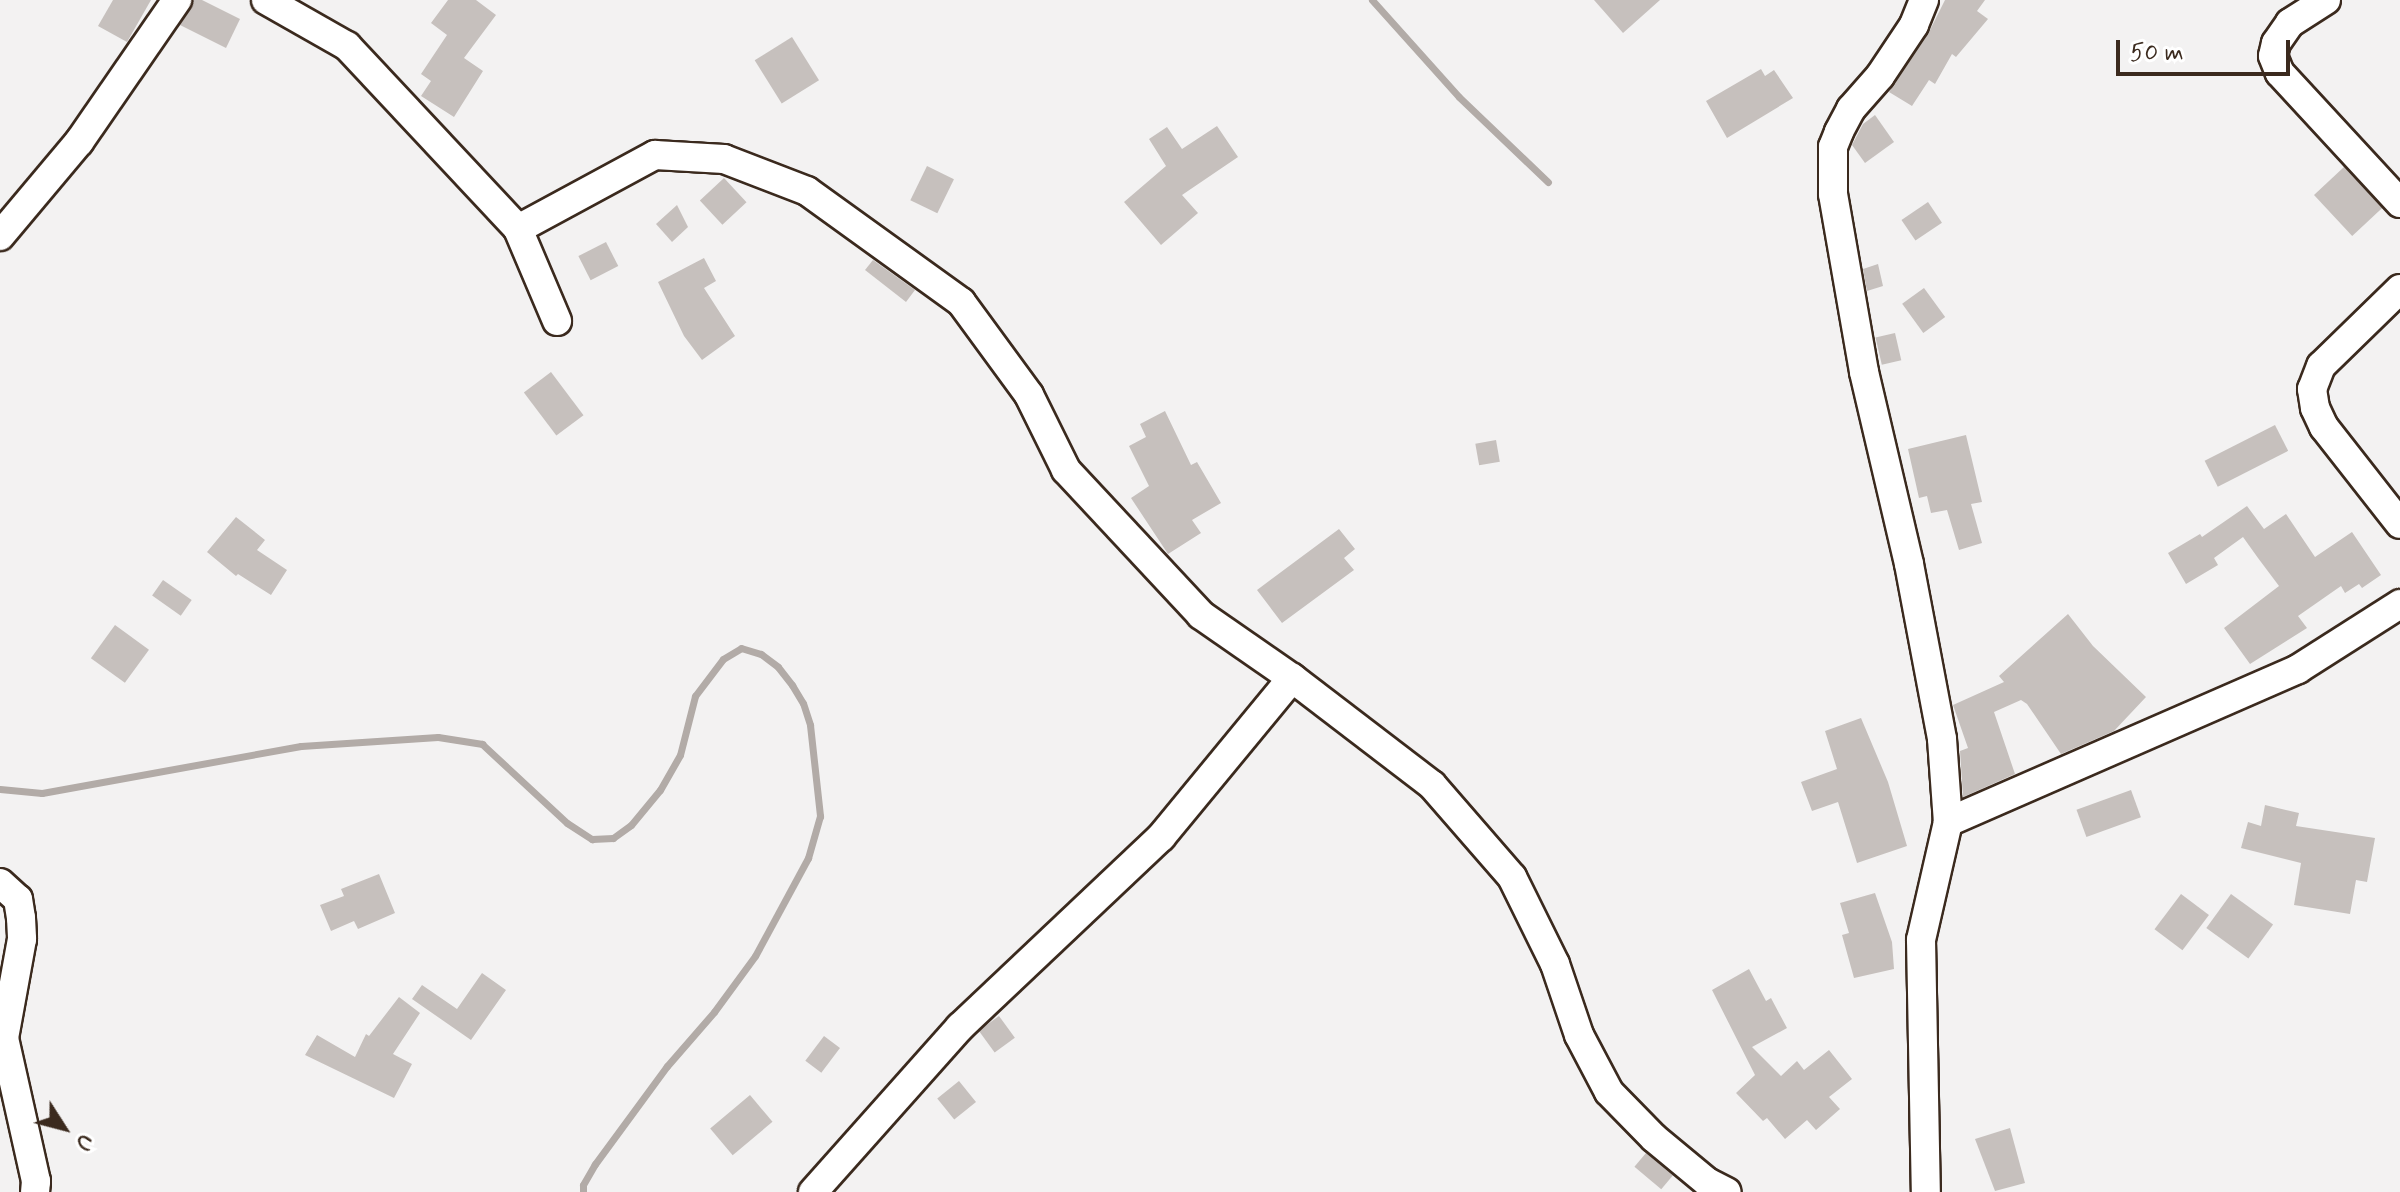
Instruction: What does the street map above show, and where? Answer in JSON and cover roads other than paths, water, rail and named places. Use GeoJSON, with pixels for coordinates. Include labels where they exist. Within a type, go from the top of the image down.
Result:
{"type":"FeatureCollection","features":[{"type":"Feature","properties":{"kind":"street"},"geometry":{"type":"LineString","coordinates":[[0,236],[79,142],[177,0]]}},
{"type":"Feature","properties":{"kind":"street"},"geometry":{"type":"LineString","coordinates":[[266,0],[347,46],[518,229],[557,321]]}},
{"type":"Feature","properties":{"kind":"street"},"geometry":{"type":"LineString","coordinates":[[1924,0],[1914,25],[1880,76],[1851,109],[1839,132],[1833,147],[1833,194],[1864,372],[1909,564],[1942,739],[1948,822],[1921,940],[1926,1192]]}},
{"type":"Feature","properties":{"kind":"street"},"geometry":{"type":"LineString","coordinates":[[2326,0],[2290,23],[2276,43],[2273,56],[2280,73],[2400,203]]}},
{"type":"Feature","properties":{"kind":"street"},"geometry":{"type":"LineString","coordinates":[[518,229],[655,155],[724,159],[807,191],[961,302],[1029,395],[1066,470],[1201,615],[1292,678],[1432,785],[1512,877],[1555,964],[1579,1035],[1609,1092],[1654,1138],[1707,1182],[1727,1192]]}},
{"type":"Feature","properties":{"kind":"street"},"geometry":{"type":"LineString","coordinates":[[2400,289],[2321,366],[2312,389],[2315,408],[2324,427],[2400,524]]}},
{"type":"Feature","properties":{"kind":"street"},"geometry":{"type":"LineString","coordinates":[[1948,822],[2298,669],[2400,604]]}},
{"type":"Feature","properties":{"kind":"street"},"geometry":{"type":"LineString","coordinates":[[813,1192],[960,1027],[1161,837],[1292,678]]}},
{"type":"Feature","properties":{"kind":"street"},"geometry":{"type":"LineString","coordinates":[[0,883],[18,899],[21,918],[22,939],[4,1038],[36,1181],[35,1192]]}},
{"type":"Feature","properties":{"kind":"waterway"},"geometry":{"type":"LineString","coordinates":[[1372,0],[1459,97],[1548,182]]}},
{"type":"Feature","properties":{"kind":"waterway"},"geometry":{"type":"LineString","coordinates":[[0,789],[42,793],[301,746],[438,737],[482,744],[567,823],[592,839],[613,838],[631,825],[660,790],[680,755],[695,696],[723,659],[741,648],[761,654],[778,667],[792,685],[803,703],[810,725],[820,816],[808,858],[755,956],[714,1012],[667,1066],[595,1164],[583,1185],[583,1192]]}}]}
